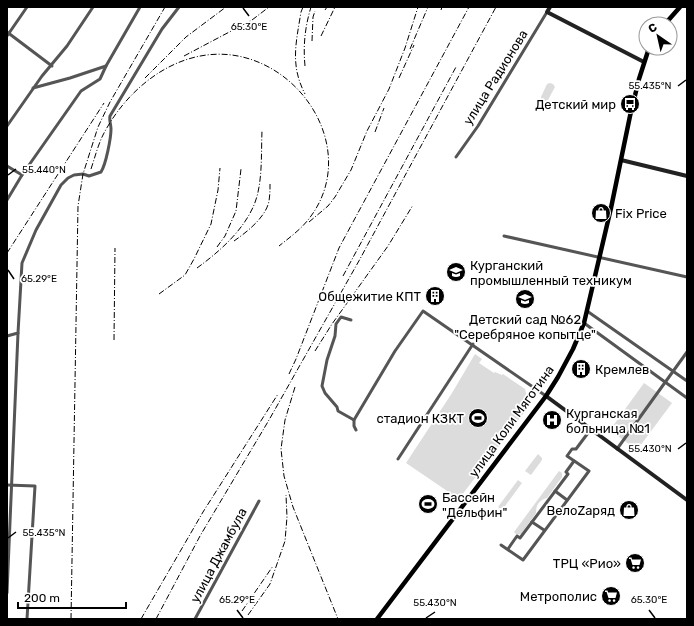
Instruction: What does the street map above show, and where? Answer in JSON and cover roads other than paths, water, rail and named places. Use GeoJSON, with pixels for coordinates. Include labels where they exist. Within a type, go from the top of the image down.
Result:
{"type":"FeatureCollection","features":[{"type":"Feature","properties":{"kind":"main road"},"geometry":{"type":"LineString","coordinates":[[672,16],[680,7]]}},
{"type":"Feature","properties":{"kind":"main road","name":"улица Коли Мяготина"},"geometry":{"type":"LineString","coordinates":[[377,619],[546,396],[573,349],[584,323],[587,311],[630,116],[646,56]]}},
{"type":"Feature","properties":{"kind":"street"},"geometry":{"type":"LineString","coordinates":[[27,7],[8,34],[52,66]]}},
{"type":"Feature","properties":{"kind":"street"},"geometry":{"type":"LineString","coordinates":[[7,126],[67,46],[93,7]]}},
{"type":"Feature","properties":{"kind":"street"},"geometry":{"type":"LineString","coordinates":[[7,200],[22,175],[81,91],[100,79],[140,7]]}},
{"type":"Feature","properties":{"kind":"street"},"geometry":{"type":"LineString","coordinates":[[7,593],[8,532],[12,485],[22,263],[36,230],[61,185],[68,178],[74,175],[83,174],[89,176],[101,172],[104,166],[111,128],[109,120],[110,116],[162,29],[179,7]]}},
{"type":"Feature","properties":{"kind":"street","name":"улица Радионова"},"geometry":{"type":"LineString","coordinates":[[456,156],[478,126],[550,7]]}},
{"type":"Feature","properties":{"kind":"street"},"geometry":{"type":"LineString","coordinates":[[547,12],[644,62]]}},
{"type":"Feature","properties":{"kind":"street"},"geometry":{"type":"LineString","coordinates":[[34,88],[106,66]]}},
{"type":"Feature","properties":{"kind":"street"},"geometry":{"type":"LineString","coordinates":[[621,160],[687,176]]}},
{"type":"Feature","properties":{"kind":"street"},"geometry":{"type":"LineString","coordinates":[[7,166],[22,175]]}},
{"type":"Feature","properties":{"kind":"street"},"geometry":{"type":"LineString","coordinates":[[504,236],[687,277]]}},
{"type":"Feature","properties":{"kind":"street"},"geometry":{"type":"LineString","coordinates":[[356,430],[354,420],[395,351],[423,311],[546,396],[687,500]]}},
{"type":"Feature","properties":{"kind":"street"},"geometry":{"type":"LineString","coordinates":[[587,311],[687,382]]}},
{"type":"Feature","properties":{"kind":"street"},"geometry":{"type":"LineString","coordinates":[[351,320],[341,317],[336,324],[335,336],[327,360],[322,386],[325,393],[337,407],[338,412],[354,420]]}},
{"type":"Feature","properties":{"kind":"street"},"geometry":{"type":"LineString","coordinates":[[584,323],[687,398]]}},
{"type":"Feature","properties":{"kind":"street"},"geometry":{"type":"LineString","coordinates":[[7,336],[18,333]]}},
{"type":"Feature","properties":{"kind":"street"},"geometry":{"type":"LineString","coordinates":[[398,459],[472,344]]}},
{"type":"Feature","properties":{"kind":"street"},"geometry":{"type":"LineString","coordinates":[[617,449],[687,352]]}},
{"type":"Feature","properties":{"kind":"street"},"geometry":{"type":"LineString","coordinates":[[501,545],[522,560],[589,471],[567,456],[572,449],[576,450],[591,429]]}},
{"type":"Feature","properties":{"kind":"street"},"geometry":{"type":"LineString","coordinates":[[508,549],[517,536],[520,538],[568,474],[566,472],[574,461]]}},
{"type":"Feature","properties":{"kind":"street"},"geometry":{"type":"LineString","coordinates":[[7,485],[35,486],[27,619]]}},
{"type":"Feature","properties":{"kind":"street"},"geometry":{"type":"LineString","coordinates":[[555,491],[567,500]]}},
{"type":"Feature","properties":{"kind":"street","name":"улица Джамбула"},"geometry":{"type":"LineString","coordinates":[[195,619],[259,501]]}},
{"type":"Feature","properties":{"kind":"street"},"geometry":{"type":"LineString","coordinates":[[532,522],[544,530]]}},
{"type":"Feature","properties":{"kind":"railway"},"geometry":{"type":"LineString","coordinates":[[71,619],[78,206],[83,174],[98,127],[110,102],[165,7]]}},
{"type":"Feature","properties":{"kind":"railway"},"geometry":{"type":"LineString","coordinates":[[145,78],[186,37],[226,7]]}},
{"type":"Feature","properties":{"kind":"railway"},"geometry":{"type":"LineString","coordinates":[[184,56],[252,20],[269,7]]}},
{"type":"Feature","properties":{"kind":"railway"},"geometry":{"type":"LineString","coordinates":[[303,7],[297,34],[296,63],[297,73],[305,94]]}},
{"type":"Feature","properties":{"kind":"railway"},"geometry":{"type":"LineString","coordinates":[[305,66],[305,36],[311,7]]}},
{"type":"Feature","properties":{"kind":"railway"},"geometry":{"type":"LineString","coordinates":[[321,36],[335,7]]}},
{"type":"Feature","properties":{"kind":"railway"},"geometry":{"type":"LineString","coordinates":[[309,222],[328,206],[351,170],[367,131],[389,89],[405,48],[418,7]]}},
{"type":"Feature","properties":{"kind":"railway"},"geometry":{"type":"LineString","coordinates":[[410,49],[428,7]]}},
{"type":"Feature","properties":{"kind":"railway"},"geometry":{"type":"LineString","coordinates":[[289,374],[339,248],[469,7]]}},
{"type":"Feature","properties":{"kind":"railway"},"geometry":{"type":"LineString","coordinates":[[156,619],[200,536],[269,420],[360,259],[496,7]]}},
{"type":"Feature","properties":{"kind":"railway"},"geometry":{"type":"LineString","coordinates":[[312,41],[313,17],[315,11]]}},
{"type":"Feature","properties":{"kind":"railway"},"geometry":{"type":"LineString","coordinates":[[399,78],[414,45]]}},
{"type":"Feature","properties":{"kind":"railway"},"geometry":{"type":"LineString","coordinates":[[91,169],[101,139],[114,117],[127,100],[158,73],[177,63],[196,57],[217,54],[238,56],[264,65],[286,79],[305,98],[319,120],[327,145],[328,170],[322,196],[305,224],[279,246]]}},
{"type":"Feature","properties":{"kind":"railway"},"geometry":{"type":"LineString","coordinates":[[343,276],[456,67]]}},
{"type":"Feature","properties":{"kind":"railway"},"geometry":{"type":"LineString","coordinates":[[7,253],[104,103]]}},
{"type":"Feature","properties":{"kind":"railway"},"geometry":{"type":"LineString","coordinates":[[375,132],[384,108]]}},
{"type":"Feature","properties":{"kind":"railway"},"geometry":{"type":"LineString","coordinates":[[197,268],[230,240],[244,224],[254,205],[259,188],[262,131]]}},
{"type":"Feature","properties":{"kind":"railway"},"geometry":{"type":"LineString","coordinates":[[159,294],[185,275],[211,224],[218,190],[220,168]]}},
{"type":"Feature","properties":{"kind":"railway"},"geometry":{"type":"LineString","coordinates":[[217,247],[225,236],[236,211],[241,169]]}},
{"type":"Feature","properties":{"kind":"railway"},"geometry":{"type":"LineString","coordinates":[[234,241],[250,229],[264,213],[269,201],[270,184]]}},
{"type":"Feature","properties":{"kind":"railway"},"geometry":{"type":"LineString","coordinates":[[315,351],[332,324],[388,246],[413,205]]}},
{"type":"Feature","properties":{"kind":"railway"},"geometry":{"type":"LineString","coordinates":[[114,340],[115,248]]}},
{"type":"Feature","properties":{"kind":"railway"},"geometry":{"type":"LineString","coordinates":[[295,387],[285,420],[281,449],[284,476],[293,507],[338,619]]}},
{"type":"Feature","properties":{"kind":"railway"},"geometry":{"type":"LineString","coordinates":[[141,619],[203,512],[278,394]]}},
{"type":"Feature","properties":{"kind":"railway"},"geometry":{"type":"LineString","coordinates":[[248,615],[270,584],[285,541],[287,517],[286,495]]}},
{"type":"Feature","properties":{"kind":"railway"},"geometry":{"type":"LineString","coordinates":[[242,611],[273,566]]}},
{"type":"Feature","properties":{"kind":"place","name":"Детский мир"},"geometry":{"type":"Point","coordinates":[630,104]}},
{"type":"Feature","properties":{"kind":"place","name":"Fix Price"},"geometry":{"type":"Point","coordinates":[601,213]}},
{"type":"Feature","properties":{"kind":"place","name":"Курганский промышленный техникум"},"geometry":{"type":"Point","coordinates":[456,272]}},
{"type":"Feature","properties":{"kind":"place","name":"Общежитие КПТ"},"geometry":{"type":"Point","coordinates":[435,296]}},
{"type":"Feature","properties":{"kind":"place","name":"Детский сад №62 \"Серебряное копытце\""},"geometry":{"type":"Point","coordinates":[525,299]}},
{"type":"Feature","properties":{"kind":"place","name":"Кремлев"},"geometry":{"type":"Point","coordinates":[581,369]}},
{"type":"Feature","properties":{"kind":"place","name":"стадион КЗКТ"},"geometry":{"type":"Point","coordinates":[478,418]}},
{"type":"Feature","properties":{"kind":"place","name":"Курганская больница №1"},"geometry":{"type":"Point","coordinates":[552,420]}},
{"type":"Feature","properties":{"kind":"place","name":"Бассейн \"Дельфин\""},"geometry":{"type":"Point","coordinates":[428,504]}},
{"type":"Feature","properties":{"kind":"place","name":"ВелоZаряд"},"geometry":{"type":"Point","coordinates":[629,510]}},
{"type":"Feature","properties":{"kind":"place","name":"ТРЦ «Рио»"},"geometry":{"type":"Point","coordinates":[635,563]}},
{"type":"Feature","properties":{"kind":"place","name":"Метрополис"},"geometry":{"type":"Point","coordinates":[611,596]}}]}
